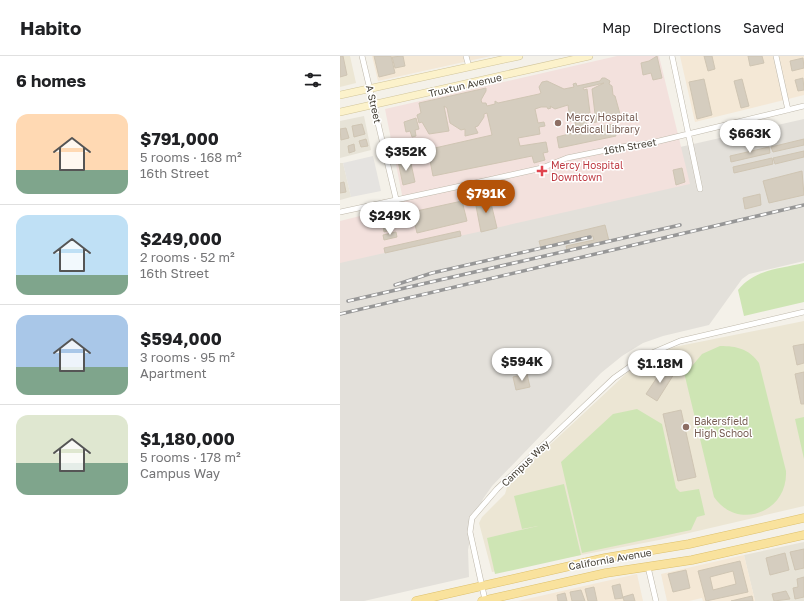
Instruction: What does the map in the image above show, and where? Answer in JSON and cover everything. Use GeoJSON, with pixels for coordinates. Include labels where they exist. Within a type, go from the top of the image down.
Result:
{"type":"FeatureCollection","features":[{"type":"Feature","properties":{"kind":"main road","name":"Truxtun Avenue"},"geometry":{"type":"LineString","coordinates":[[340,95],[518,56]]}},
{"type":"Feature","properties":{"kind":"main road"},"geometry":{"type":"LineString","coordinates":[[552,65],[557,56]]}},
{"type":"Feature","properties":{"kind":"main road","name":"Truxtun Avenue"},"geometry":{"type":"LineString","coordinates":[[340,112],[589,56]]}},
{"type":"Feature","properties":{"kind":"main road","name":"California Avenue"},"geometry":{"type":"LineString","coordinates":[[416,601],[605,558],[686,545],[804,518]]}},
{"type":"Feature","properties":{"kind":"main road","name":"California Avenue"},"geometry":{"type":"LineString","coordinates":[[484,601],[606,572],[692,560],[804,535]]}},
{"type":"Feature","properties":{"kind":"street","name":"A Street"},"geometry":{"type":"LineString","coordinates":[[362,56],[396,199]]}},
{"type":"Feature","properties":{"kind":"street"},"geometry":{"type":"LineString","coordinates":[[466,56],[469,67]]}},
{"type":"Feature","properties":{"kind":"street"},"geometry":{"type":"LineString","coordinates":[[672,56],[700,189]]}},
{"type":"Feature","properties":{"kind":"street"},"geometry":{"type":"LineString","coordinates":[[776,56],[788,110]]}},
{"type":"Feature","properties":{"kind":"street","name":"16th Street"},"geometry":{"type":"LineString","coordinates":[[340,212],[542,168],[556,161],[688,134],[804,106]]}},
{"type":"Feature","properties":{"kind":"street","name":"Campus Way"},"geometry":{"type":"LineString","coordinates":[[484,601],[470,532],[472,518],[497,489],[614,378],[645,356],[680,341],[804,312]]}},
{"type":"Feature","properties":{"kind":"street"},"geometry":{"type":"LineString","coordinates":[[648,567],[656,601]]}},
{"type":"Feature","properties":{"kind":"shaded area"},"geometry":{"type":"Polygon","coordinates":[[[340,56],[350,56],[356,83],[340,87],[340,56]]]}},
{"type":"Feature","properties":{"kind":"shaded area"},"geometry":{"type":"Polygon","coordinates":[[[372,56],[491,56],[378,81],[372,56]]]}},
{"type":"Feature","properties":{"kind":"shaded area","name":"Mercy Hospital Downtown"},"geometry":{"type":"Polygon","coordinates":[[[617,56],[659,56],[690,184],[340,263],[340,221],[404,205],[385,109],[617,56]]]}},
{"type":"Feature","properties":{"kind":"shaded area"},"geometry":{"type":"Polygon","coordinates":[[[680,56],[804,56],[804,95],[695,122],[680,56]]]}},
{"type":"Feature","properties":{"kind":"shaded area"},"geometry":{"type":"Polygon","coordinates":[[[364,116],[371,150],[340,158],[340,121],[364,116]]]}},
{"type":"Feature","properties":{"kind":"shaded area"},"geometry":{"type":"Polygon","coordinates":[[[804,119],[804,261],[749,274],[742,279],[709,325],[663,336],[643,343],[622,356],[601,373],[492,486],[483,499],[473,524],[468,550],[469,577],[364,601],[340,601],[340,224],[804,119]]]}},
{"type":"Feature","properties":{"kind":"shaded area"},"geometry":{"type":"Polygon","coordinates":[[[373,156],[381,191],[351,197],[343,163],[373,156]]]}},
{"type":"Feature","properties":{"kind":"shaded area"},"geometry":{"type":"Polygon","coordinates":[[[340,163],[343,163],[351,197],[340,200],[340,163]]]}},
{"type":"Feature","properties":{"kind":"shaded area","name":"Bakersfield High School"},"geometry":{"type":"Polygon","coordinates":[[[804,321],[804,506],[659,540],[492,572],[479,523],[482,517],[505,494],[508,484],[629,371],[648,359],[674,347],[804,321]]]}},
{"type":"Feature","properties":{"kind":"shaded area"},"geometry":{"type":"Polygon","coordinates":[[[804,542],[804,601],[755,601],[744,555],[804,542]]]}},
{"type":"Feature","properties":{"kind":"shaded area"},"geometry":{"type":"Polygon","coordinates":[[[744,555],[755,601],[703,601],[702,598],[689,601],[667,601],[661,574],[744,555]]]}},
{"type":"Feature","properties":{"kind":"shaded area"},"geometry":{"type":"Polygon","coordinates":[[[637,574],[643,601],[518,601],[637,574]]]}},
{"type":"Feature","properties":{"kind":"green space"},"geometry":{"type":"Polygon","coordinates":[[[804,263],[804,302],[744,316],[738,290],[745,283],[768,271],[804,263]]]}},
{"type":"Feature","properties":{"kind":"green space"},"geometry":{"type":"Polygon","coordinates":[[[720,346],[732,347],[747,351],[759,363],[786,471],[784,486],[779,498],[770,507],[747,515],[735,513],[724,507],[714,497],[682,364],[690,362],[692,366],[702,354],[720,346]]]}},
{"type":"Feature","properties":{"kind":"green space"},"geometry":{"type":"Polygon","coordinates":[[[637,409],[662,424],[676,488],[680,492],[699,489],[705,515],[697,517],[691,530],[582,553],[561,462],[613,414],[637,409]]]}},
{"type":"Feature","properties":{"kind":"green space"},"geometry":{"type":"Polygon","coordinates":[[[804,417],[804,459],[795,419],[804,417]]]}},
{"type":"Feature","properties":{"kind":"green space"},"geometry":{"type":"Polygon","coordinates":[[[564,484],[581,555],[495,574],[487,538],[538,526],[522,529],[514,496],[564,484]]]}},
{"type":"Feature","properties":{"kind":"building"},"geometry":{"type":"Polygon","coordinates":[[[340,56],[343,56],[347,75],[340,77],[340,56]]]}},
{"type":"Feature","properties":{"kind":"building"},"geometry":{"type":"Polygon","coordinates":[[[374,56],[391,56],[395,73],[379,77],[374,56]]]}},
{"type":"Feature","properties":{"kind":"building"},"geometry":{"type":"Polygon","coordinates":[[[403,56],[405,66],[395,68],[392,57],[403,56]]]}},
{"type":"Feature","properties":{"kind":"building"},"geometry":{"type":"Polygon","coordinates":[[[657,56],[662,78],[653,80],[651,73],[643,75],[641,63],[649,61],[657,56]]]}},
{"type":"Feature","properties":{"kind":"building"},"geometry":{"type":"Polygon","coordinates":[[[704,56],[712,56],[715,69],[708,71],[704,56]]]}},
{"type":"Feature","properties":{"kind":"building"},"geometry":{"type":"Polygon","coordinates":[[[748,56],[762,56],[764,63],[750,66],[748,56]]]}},
{"type":"Feature","properties":{"kind":"building"},"geometry":{"type":"Polygon","coordinates":[[[803,58],[804,68],[792,71],[790,61],[803,58]]]}},
{"type":"Feature","properties":{"kind":"building"},"geometry":{"type":"Polygon","coordinates":[[[602,78],[610,81],[609,84],[612,86],[613,95],[615,96],[620,114],[618,117],[592,123],[591,120],[595,114],[592,89],[604,83],[583,88],[584,90],[587,89],[590,113],[585,114],[588,129],[613,124],[616,136],[559,148],[557,137],[577,132],[575,122],[570,121],[568,105],[555,109],[550,106],[551,108],[548,109],[547,107],[541,107],[535,109],[538,123],[544,122],[545,126],[539,127],[540,134],[518,138],[520,146],[546,142],[548,152],[543,153],[545,160],[534,163],[532,156],[433,176],[428,150],[426,150],[492,135],[487,113],[484,114],[484,117],[478,126],[475,127],[478,133],[465,136],[465,129],[461,130],[450,123],[447,108],[444,106],[449,131],[429,134],[422,122],[419,123],[417,115],[421,113],[419,103],[486,88],[481,100],[482,103],[486,103],[487,106],[495,104],[495,101],[498,103],[539,94],[541,93],[539,87],[542,82],[547,81],[564,89],[574,87],[573,84],[576,83],[577,86],[600,81],[602,78]]]}},
{"type":"Feature","properties":{"kind":"building"},"geometry":{"type":"Polygon","coordinates":[[[803,78],[804,90],[798,91],[795,80],[803,78]]]}},
{"type":"Feature","properties":{"kind":"building"},"geometry":{"type":"Polygon","coordinates":[[[704,79],[712,115],[697,119],[689,82],[704,79]]]}},
{"type":"Feature","properties":{"kind":"building"},"geometry":{"type":"Polygon","coordinates":[[[742,79],[749,106],[741,108],[734,81],[742,79]]]}},
{"type":"Feature","properties":{"kind":"building"},"geometry":{"type":"Polygon","coordinates":[[[416,118],[419,129],[415,130],[416,136],[412,137],[410,131],[406,132],[404,122],[416,118]]]}},
{"type":"Feature","properties":{"kind":"building"},"geometry":{"type":"Polygon","coordinates":[[[362,124],[365,134],[354,137],[352,126],[362,124]]]}},
{"type":"Feature","properties":{"kind":"building"},"geometry":{"type":"Polygon","coordinates":[[[346,128],[349,138],[341,140],[340,129],[346,128]]]}},
{"type":"Feature","properties":{"kind":"building"},"geometry":{"type":"Polygon","coordinates":[[[366,139],[368,146],[361,147],[359,141],[366,139]]]}},
{"type":"Feature","properties":{"kind":"building"},"geometry":{"type":"Polygon","coordinates":[[[804,139],[804,145],[773,152],[771,147],[804,139]]]}},
{"type":"Feature","properties":{"kind":"building"},"geometry":{"type":"Polygon","coordinates":[[[354,144],[355,151],[349,153],[348,146],[354,144]]]}},
{"type":"Feature","properties":{"kind":"building"},"geometry":{"type":"Polygon","coordinates":[[[769,147],[770,153],[731,162],[730,156],[769,147]]]}},
{"type":"Feature","properties":{"kind":"building"},"geometry":{"type":"Polygon","coordinates":[[[804,151],[804,157],[775,164],[773,158],[804,151]]]}},
{"type":"Feature","properties":{"kind":"building"},"geometry":{"type":"Polygon","coordinates":[[[772,158],[773,164],[734,173],[733,167],[772,158]]]}},
{"type":"Feature","properties":{"kind":"building"},"geometry":{"type":"Polygon","coordinates":[[[410,159],[415,182],[403,185],[398,161],[410,159]]]}},
{"type":"Feature","properties":{"kind":"building"},"geometry":{"type":"Polygon","coordinates":[[[682,168],[685,182],[676,185],[673,170],[682,168]]]}},
{"type":"Feature","properties":{"kind":"building"},"geometry":{"type":"Polygon","coordinates":[[[802,171],[804,195],[769,203],[763,181],[802,171]]]}},
{"type":"Feature","properties":{"kind":"building"},"geometry":{"type":"Polygon","coordinates":[[[344,182],[346,192],[340,193],[340,183],[344,182]]]}},
{"type":"Feature","properties":{"kind":"building"},"geometry":{"type":"Polygon","coordinates":[[[488,191],[497,228],[481,232],[476,206],[483,204],[480,193],[488,191]]]}},
{"type":"Feature","properties":{"kind":"building"},"geometry":{"type":"Polygon","coordinates":[[[760,194],[761,205],[745,209],[743,198],[760,194]]]}},
{"type":"Feature","properties":{"kind":"building"},"geometry":{"type":"Polygon","coordinates":[[[462,201],[467,221],[417,233],[412,212],[462,201]]]}},
{"type":"Feature","properties":{"kind":"building"},"geometry":{"type":"Polygon","coordinates":[[[393,213],[394,218],[385,221],[384,215],[393,213]]]}},
{"type":"Feature","properties":{"kind":"building"},"geometry":{"type":"Polygon","coordinates":[[[393,224],[394,229],[384,232],[383,226],[393,224]]]}},
{"type":"Feature","properties":{"kind":"building"},"geometry":{"type":"Polygon","coordinates":[[[605,225],[609,241],[567,251],[566,246],[594,240],[593,236],[541,248],[539,241],[605,225]]]}},
{"type":"Feature","properties":{"kind":"building"},"geometry":{"type":"Polygon","coordinates":[[[460,231],[461,236],[385,253],[384,248],[460,231]]]}},
{"type":"Feature","properties":{"kind":"building"},"geometry":{"type":"Polygon","coordinates":[[[396,232],[397,237],[384,240],[383,235],[396,232]]]}},
{"type":"Feature","properties":{"kind":"building"},"geometry":{"type":"Polygon","coordinates":[[[804,344],[804,363],[797,365],[793,346],[804,344]]]}},
{"type":"Feature","properties":{"kind":"building"},"geometry":{"type":"Polygon","coordinates":[[[664,367],[674,374],[657,401],[646,394],[664,367]]]}},
{"type":"Feature","properties":{"kind":"building"},"geometry":{"type":"Polygon","coordinates":[[[804,372],[804,404],[801,404],[795,374],[804,372]]]}},
{"type":"Feature","properties":{"kind":"building"},"geometry":{"type":"Polygon","coordinates":[[[527,374],[530,387],[516,390],[513,377],[527,374]]]}},
{"type":"Feature","properties":{"kind":"building"},"geometry":{"type":"Polygon","coordinates":[[[681,410],[696,477],[678,481],[663,414],[681,410]]]}},
{"type":"Feature","properties":{"kind":"building"},"geometry":{"type":"Polygon","coordinates":[[[804,549],[804,568],[795,570],[790,552],[804,549]]]}},
{"type":"Feature","properties":{"kind":"building"},"geometry":{"type":"Polygon","coordinates":[[[785,553],[789,570],[770,575],[766,558],[785,553]]]}},
{"type":"Feature","properties":{"kind":"building"},"geometry":{"type":"Polygon","coordinates":[[[740,561],[748,592],[706,601],[698,571],[740,561]],[[733,571],[710,577],[713,590],[736,584],[733,571]]]}},
{"type":"Feature","properties":{"kind":"building"},"geometry":{"type":"Polygon","coordinates":[[[686,570],[690,588],[673,592],[668,574],[686,570]]]}},
{"type":"Feature","properties":{"kind":"building"},"geometry":{"type":"Polygon","coordinates":[[[804,577],[804,597],[795,599],[793,588],[798,587],[797,579],[804,577]]]}},
{"type":"Feature","properties":{"kind":"building"},"geometry":{"type":"Polygon","coordinates":[[[620,584],[623,598],[615,599],[612,586],[620,584]]]}},
{"type":"Feature","properties":{"kind":"building"},"geometry":{"type":"Polygon","coordinates":[[[594,587],[597,601],[588,601],[585,589],[594,587]]]}},
{"type":"Feature","properties":{"kind":"building"},"geometry":{"type":"Polygon","coordinates":[[[581,590],[585,601],[572,601],[570,592],[581,590]]]}},
{"type":"Feature","properties":{"kind":"building"},"geometry":{"type":"Polygon","coordinates":[[[786,591],[790,599],[774,601],[772,594],[786,591]]]}},
{"type":"Feature","properties":{"kind":"building"},"geometry":{"type":"Polygon","coordinates":[[[565,593],[567,601],[558,601],[557,595],[565,593]]]}},
{"type":"Feature","properties":{"kind":"building"},"geometry":{"type":"Polygon","coordinates":[[[633,594],[635,601],[624,601],[623,597],[633,594]]]}},
{"type":"Feature","properties":{"kind":"building"},"geometry":{"type":"Polygon","coordinates":[[[752,596],[753,601],[731,601],[752,596]]]}},
{"type":"Feature","properties":{"kind":"railway"},"geometry":{"type":"LineString","coordinates":[[340,314],[804,205]]}},
{"type":"Feature","properties":{"kind":"railway"},"geometry":{"type":"LineString","coordinates":[[348,301],[680,225]]}},
{"type":"Feature","properties":{"kind":"railway"},"geometry":{"type":"LineString","coordinates":[[395,285],[432,273],[590,237]]}},
{"type":"Feature","properties":{"kind":"place","name":"Mercy Hospital Medical Library"},"geometry":{"type":"Point","coordinates":[558,123]}},
{"type":"Feature","properties":{"kind":"place","name":"Mercy Hospital Downtown"},"geometry":{"type":"Point","coordinates":[542,171]}},
{"type":"Feature","properties":{"kind":"place","name":"Bakersfield High School"},"geometry":{"type":"Point","coordinates":[686,427]}}]}
